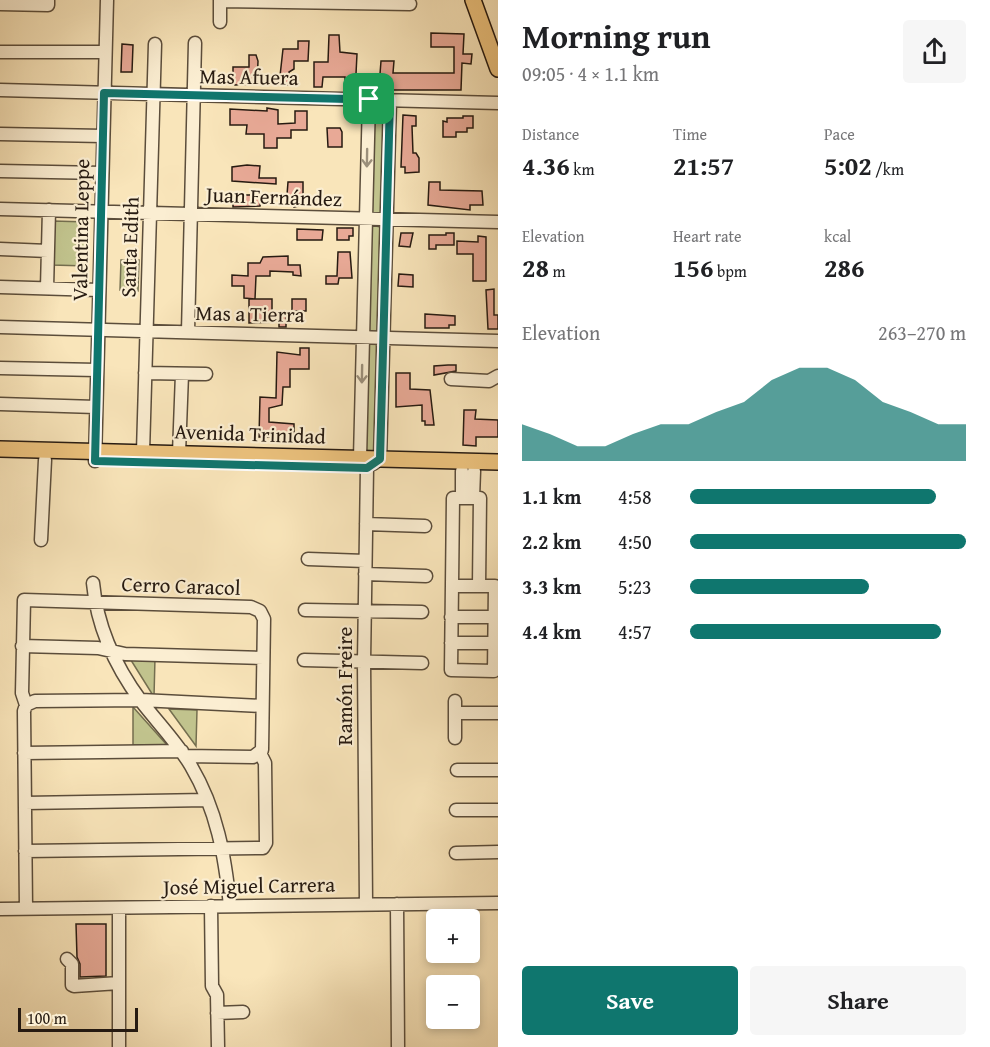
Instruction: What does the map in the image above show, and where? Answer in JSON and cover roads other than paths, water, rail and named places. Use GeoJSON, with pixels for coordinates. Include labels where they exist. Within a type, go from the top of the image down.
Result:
{"type":"FeatureCollection","features":[{"type":"Feature","properties":{"kind":"main road"},"geometry":{"type":"LineString","coordinates":[[473,0],[498,66]]}},
{"type":"Feature","properties":{"kind":"main road","name":"Avenida Trinidad"},"geometry":{"type":"LineString","coordinates":[[0,449],[95,456],[363,463],[380,459],[498,462]]}},
{"type":"Feature","properties":{"kind":"main road","name":"Avenida Trinidad"},"geometry":{"type":"LineString","coordinates":[[0,459],[45,460],[142,452],[498,472]]}},
{"type":"Feature","properties":{"kind":"street","name":"Valentina Leppe"},"geometry":{"type":"LineString","coordinates":[[95,456],[106,0]]}},
{"type":"Feature","properties":{"kind":"street"},"geometry":{"type":"LineString","coordinates":[[220,22],[220,0],[339,1],[410,7]]}},
{"type":"Feature","properties":{"kind":"street"},"geometry":{"type":"LineString","coordinates":[[0,4],[48,3]]}},
{"type":"Feature","properties":{"kind":"street"},"geometry":{"type":"LineString","coordinates":[[188,332],[195,43]]}},
{"type":"Feature","properties":{"kind":"street","name":"Santa Edith"},"geometry":{"type":"LineString","coordinates":[[142,452],[155,44]]}},
{"type":"Feature","properties":{"kind":"street"},"geometry":{"type":"LineString","coordinates":[[0,52],[105,52]]}},
{"type":"Feature","properties":{"kind":"street","name":"Mas Afuera"},"geometry":{"type":"LineString","coordinates":[[0,90],[498,103]]}},
{"type":"Feature","properties":{"kind":"street","name":"Ramón Freire"},"geometry":{"type":"LineString","coordinates":[[366,904],[364,662],[366,524],[363,463],[363,337],[369,99]]}},
{"type":"Feature","properties":{"kind":"street"},"geometry":{"type":"LineString","coordinates":[[380,459],[390,100]]}},
{"type":"Feature","properties":{"kind":"street"},"geometry":{"type":"LineString","coordinates":[[0,134],[103,136]]}},
{"type":"Feature","properties":{"kind":"street"},"geometry":{"type":"LineString","coordinates":[[0,171],[102,173]]}},
{"type":"Feature","properties":{"kind":"street","name":"Juan Fernández"},"geometry":{"type":"LineString","coordinates":[[0,209],[498,222]]}},
{"type":"Feature","properties":{"kind":"street"},"geometry":{"type":"LineString","coordinates":[[47,288],[49,210]]}},
{"type":"Feature","properties":{"kind":"street"},"geometry":{"type":"LineString","coordinates":[[0,249],[48,251]]}},
{"type":"Feature","properties":{"kind":"street"},"geometry":{"type":"LineString","coordinates":[[0,287],[99,290]]}},
{"type":"Feature","properties":{"kind":"street","name":"Mas a Tierra"},"geometry":{"type":"LineString","coordinates":[[0,327],[498,341]]}},
{"type":"Feature","properties":{"kind":"street"},"geometry":{"type":"LineString","coordinates":[[0,368],[97,370]]}},
{"type":"Feature","properties":{"kind":"street"},"geometry":{"type":"LineString","coordinates":[[145,373],[206,374]]}},
{"type":"Feature","properties":{"kind":"street"},"geometry":{"type":"LineString","coordinates":[[179,453],[182,374]]}},
{"type":"Feature","properties":{"kind":"street"},"geometry":{"type":"LineString","coordinates":[[451,379],[489,381],[498,376]]}},
{"type":"Feature","properties":{"kind":"street"},"geometry":{"type":"LineString","coordinates":[[0,404],[96,407]]}},
{"type":"Feature","properties":{"kind":"street"},"geometry":{"type":"LineString","coordinates":[[41,540],[45,460]]}},
{"type":"Feature","properties":{"kind":"street"},"geometry":{"type":"LineString","coordinates":[[468,471],[468,498]]}},
{"type":"Feature","properties":{"kind":"street"},"geometry":{"type":"LineString","coordinates":[[452,586],[479,586],[495,586],[494,671],[451,670],[453,498],[480,498],[479,586]]}},
{"type":"Feature","properties":{"kind":"street"},"geometry":{"type":"LineString","coordinates":[[366,524],[425,526]]}},
{"type":"Feature","properties":{"kind":"street"},"geometry":{"type":"LineString","coordinates":[[308,560],[366,561]]}},
{"type":"Feature","properties":{"kind":"street"},"geometry":{"type":"LineString","coordinates":[[365,574],[426,576]]}},
{"type":"Feature","properties":{"kind":"street"},"geometry":{"type":"LineString","coordinates":[[93,583],[95,603],[111,651],[141,700],[183,754],[207,800],[223,849],[230,906]]}},
{"type":"Feature","properties":{"kind":"street","name":"Cerro Caracol"},"geometry":{"type":"LineString","coordinates":[[22,646],[23,603],[26,599],[255,607],[263,616],[263,747],[260,753],[265,763],[265,846],[223,849]]}},
{"type":"Feature","properties":{"kind":"street"},"geometry":{"type":"LineString","coordinates":[[305,610],[422,612]]}},
{"type":"Feature","properties":{"kind":"street"},"geometry":{"type":"LineString","coordinates":[[452,617],[494,617]]}},
{"type":"Feature","properties":{"kind":"street"},"geometry":{"type":"LineString","coordinates":[[451,643],[494,643]]}},
{"type":"Feature","properties":{"kind":"street"},"geometry":{"type":"LineString","coordinates":[[26,909],[24,711],[26,705],[22,693],[22,646],[111,651],[125,654],[263,658]]}},
{"type":"Feature","properties":{"kind":"street"},"geometry":{"type":"LineString","coordinates":[[304,660],[422,663]]}},
{"type":"Feature","properties":{"kind":"street"},"geometry":{"type":"LineString","coordinates":[[26,705],[36,701],[141,700],[262,706]]}},
{"type":"Feature","properties":{"kind":"street"},"geometry":{"type":"LineString","coordinates":[[456,738],[455,707],[498,713]]}},
{"type":"Feature","properties":{"kind":"street"},"geometry":{"type":"LineString","coordinates":[[24,753],[183,754],[250,757],[260,753]]}},
{"type":"Feature","properties":{"kind":"street"},"geometry":{"type":"LineString","coordinates":[[457,770],[498,770]]}},
{"type":"Feature","properties":{"kind":"street"},"geometry":{"type":"LineString","coordinates":[[25,803],[207,800]]}},
{"type":"Feature","properties":{"kind":"street"},"geometry":{"type":"LineString","coordinates":[[456,810],[498,810]]}},
{"type":"Feature","properties":{"kind":"street"},"geometry":{"type":"LineString","coordinates":[[25,851],[223,849]]}},
{"type":"Feature","properties":{"kind":"street"},"geometry":{"type":"LineString","coordinates":[[456,853],[498,852]]}},
{"type":"Feature","properties":{"kind":"street","name":"José Miguel Carrera"},"geometry":{"type":"LineString","coordinates":[[0,909],[498,903]]}},
{"type":"Feature","properties":{"kind":"street"},"geometry":{"type":"LineString","coordinates":[[397,904],[398,1047]]}},
{"type":"Feature","properties":{"kind":"street"},"geometry":{"type":"LineString","coordinates":[[211,906],[212,986],[217,995],[218,1047]]}},
{"type":"Feature","properties":{"kind":"street"},"geometry":{"type":"LineString","coordinates":[[119,908],[119,1047]]}},
{"type":"Feature","properties":{"kind":"street"},"geometry":{"type":"LineString","coordinates":[[67,959],[72,964],[72,985],[74,986],[119,983]]}},
{"type":"Feature","properties":{"kind":"street"},"geometry":{"type":"LineString","coordinates":[[217,1013],[243,1012]]}}]}
